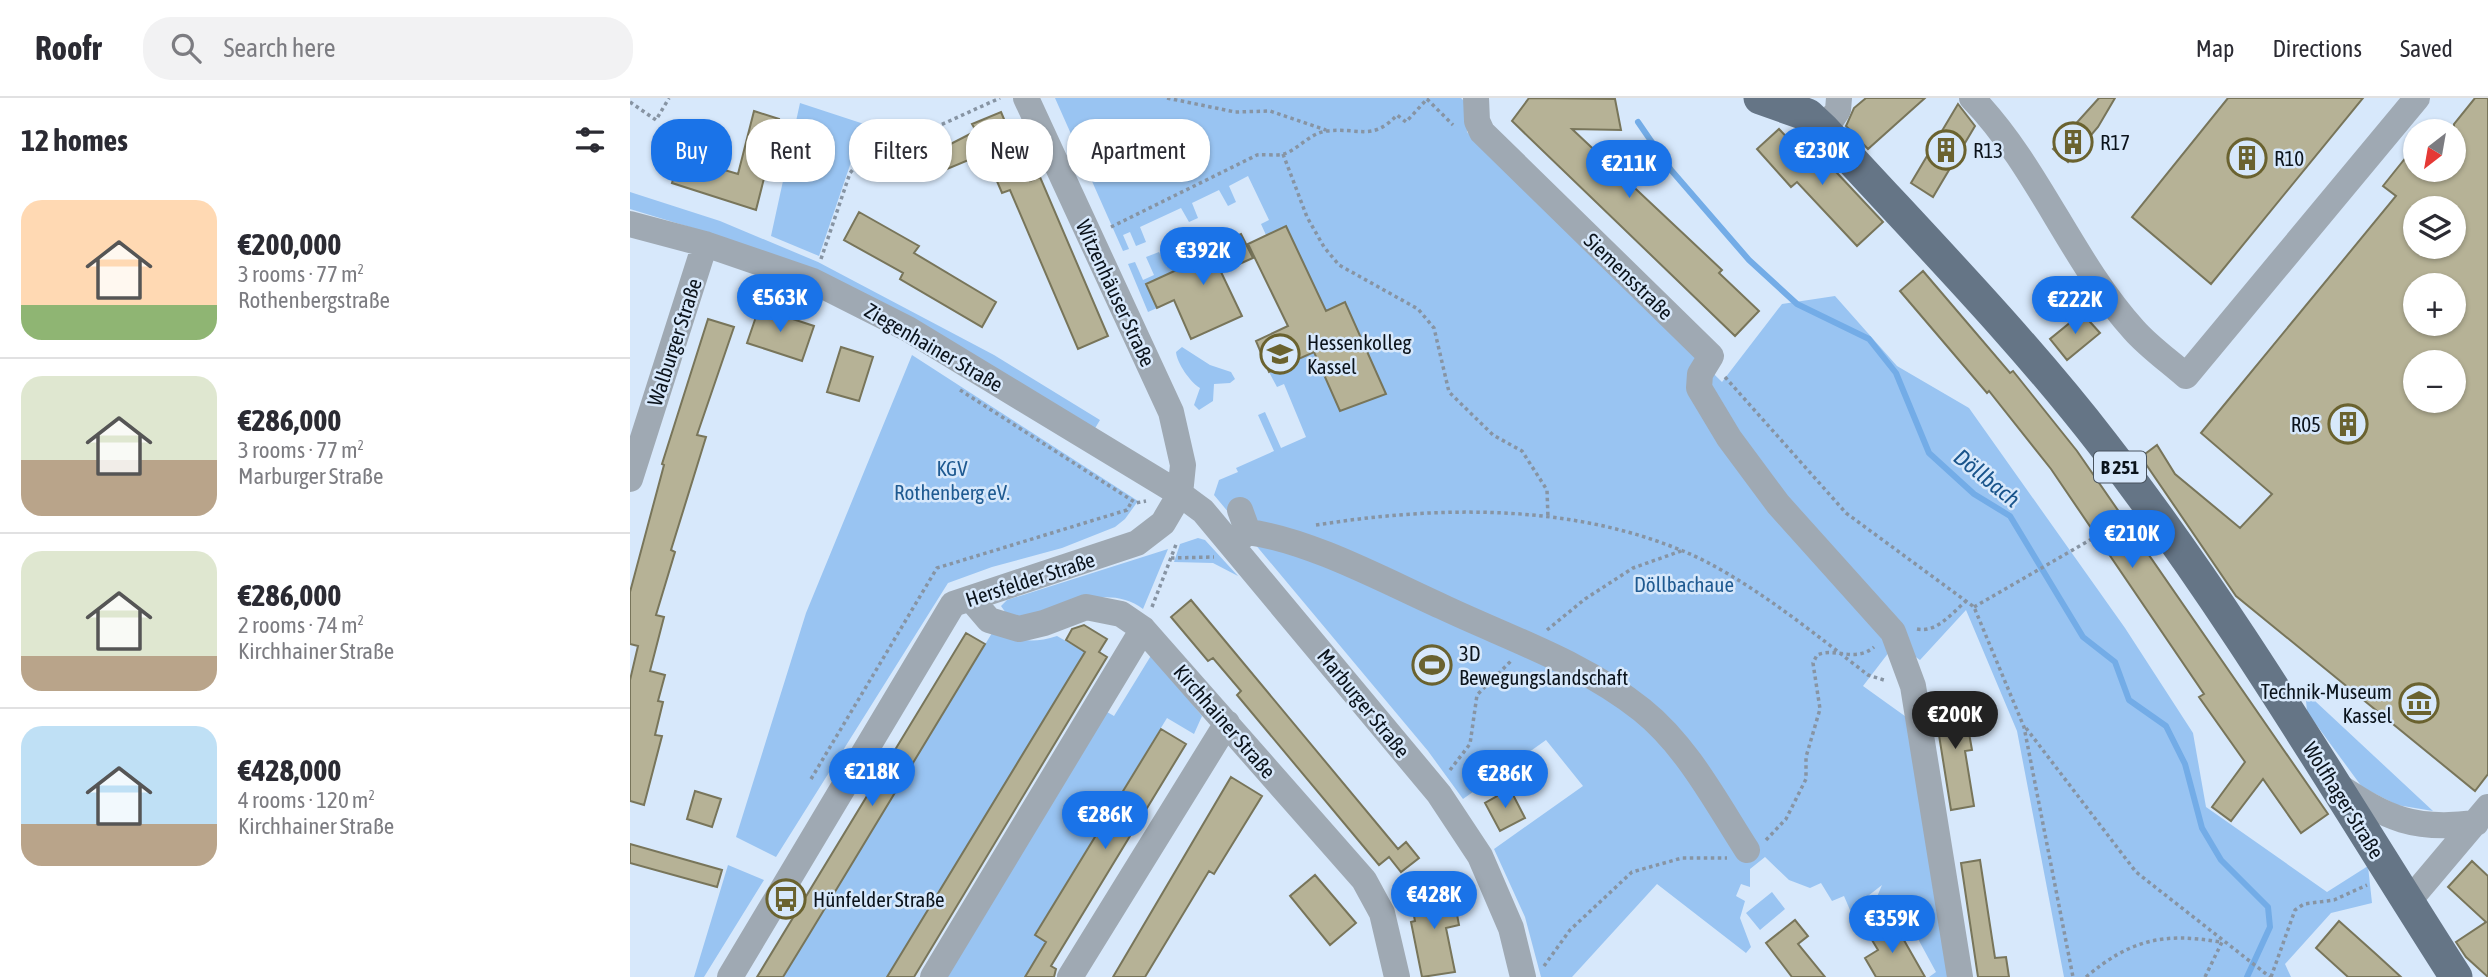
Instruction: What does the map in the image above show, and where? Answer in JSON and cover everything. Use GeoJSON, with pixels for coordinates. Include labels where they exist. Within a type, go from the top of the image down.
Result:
{"type":"FeatureCollection","features":[{"type":"Feature","properties":{"kind":"main road","name":"Wolfhager Straße"},"geometry":{"type":"LineString","coordinates":[[1760,98],[1808,114],[2050,378],[2103,443],[2160,520],[2333,782],[2456,977]]}},
{"type":"Feature","properties":{"kind":"street","name":"Witzenhäuser Straße"},"geometry":{"type":"LineString","coordinates":[[1026,98],[1171,412],[1179,437],[1183,465],[1180,494]]}},
{"type":"Feature","properties":{"kind":"street","name":"Siemensstraße"},"geometry":{"type":"LineString","coordinates":[[1476,98],[1477,121],[1482,132],[1711,356]]}},
{"type":"Feature","properties":{"kind":"street"},"geometry":{"type":"LineString","coordinates":[[1808,114],[1838,110],[1839,98]]}},
{"type":"Feature","properties":{"kind":"street"},"geometry":{"type":"LineString","coordinates":[[1972,98],[2009,144],[2086,265],[2135,331],[2186,376],[2417,98]]}},
{"type":"Feature","properties":{"kind":"street","name":"Ziegenhainer Straße"},"geometry":{"type":"LineString","coordinates":[[630,224],[705,244],[813,281],[908,329],[1180,494]]}},
{"type":"Feature","properties":{"kind":"street","name":"Walburger Straße"},"geometry":{"type":"LineString","coordinates":[[630,479],[705,244]]}},
{"type":"Feature","properties":{"kind":"street"},"geometry":{"type":"LineString","coordinates":[[1711,356],[1700,374],[1699,388],[1729,438],[1778,504],[1893,632],[1913,686],[1960,977]]}},
{"type":"Feature","properties":{"kind":"street","name":"Marburger Straße"},"geometry":{"type":"LineString","coordinates":[[1180,494],[1203,511],[1240,529],[1439,794],[1480,856],[1533,972]]}},
{"type":"Feature","properties":{"kind":"street","name":"Hersfelder Straße"},"geometry":{"type":"LineString","coordinates":[[730,977],[953,604],[1137,543],[1163,523],[1180,494]]}},
{"type":"Feature","properties":{"kind":"street"},"geometry":{"type":"LineString","coordinates":[[1240,529],[1304,547],[1399,587],[1610,687],[1644,712],[1671,740],[1698,774],[1747,850]]}},
{"type":"Feature","properties":{"kind":"street","name":"Kirchhainer Straße"},"geometry":{"type":"LineString","coordinates":[[971,599],[989,620],[1020,629],[1086,607],[1121,614],[1143,629],[1364,880],[1382,913],[1397,977]]}},
{"type":"Feature","properties":{"kind":"street"},"geometry":{"type":"LineString","coordinates":[[933,977],[1143,629]]}},
{"type":"Feature","properties":{"kind":"street"},"geometry":{"type":"LineString","coordinates":[[1070,977],[1227,723]]}},
{"type":"Feature","properties":{"kind":"street"},"geometry":{"type":"LineString","coordinates":[[2333,782],[2393,817],[2425,827],[2482,815]]}},
{"type":"Feature","properties":{"kind":"street"},"geometry":{"type":"LineString","coordinates":[[2408,902],[2482,815]]}},
{"type":"Feature","properties":{"kind":"path"},"geometry":{"type":"LineString","coordinates":[[630,102],[656,120],[669,98]]}},
{"type":"Feature","properties":{"kind":"path"},"geometry":{"type":"LineString","coordinates":[[813,281],[850,173],[859,162],[1000,98]]}},
{"type":"Feature","properties":{"kind":"path"},"geometry":{"type":"LineString","coordinates":[[1167,98],[1235,112],[1270,111],[1328,131],[1363,133],[1384,129],[1397,115],[1406,122],[1428,98]]}},
{"type":"Feature","properties":{"kind":"path"},"geometry":{"type":"LineString","coordinates":[[1091,238],[1227,167],[1257,155],[1283,154],[1313,135],[1328,131]]}},
{"type":"Feature","properties":{"kind":"path"},"geometry":{"type":"LineString","coordinates":[[1283,154],[1307,216],[1324,247],[1339,265],[1418,309],[1434,328],[1449,392],[1493,435],[1522,451],[1547,490],[1548,518]]}},
{"type":"Feature","properties":{"kind":"path"},"geometry":{"type":"LineString","coordinates":[[1711,356],[1730,384],[1846,513],[1974,607],[2024,727],[2073,977]]}},
{"type":"Feature","properties":{"kind":"path"},"geometry":{"type":"LineString","coordinates":[[948,383],[1136,503]]}},
{"type":"Feature","properties":{"kind":"path"},"geometry":{"type":"LineString","coordinates":[[1313,525],[1439,511],[1548,518],[1629,533],[1683,551],[1752,591],[1868,675],[1913,686]]}},
{"type":"Feature","properties":{"kind":"path"},"geometry":{"type":"LineString","coordinates":[[1143,629],[1177,542],[1175,529]]}},
{"type":"Feature","properties":{"kind":"path"},"geometry":{"type":"LineString","coordinates":[[1171,558],[1210,559],[1240,529]]}},
{"type":"Feature","properties":{"kind":"path"},"geometry":{"type":"LineString","coordinates":[[1974,607],[2095,537]]}},
{"type":"Feature","properties":{"kind":"path"},"geometry":{"type":"LineString","coordinates":[[1533,972],[1570,930],[1632,872],[1682,858],[1730,858],[1767,839],[1786,819],[1806,779],[1806,757],[1819,709],[1813,663],[1816,655],[1824,652],[1842,655],[1868,652],[1902,628],[1928,631],[1967,600]]}},
{"type":"Feature","properties":{"kind":"path"},"geometry":{"type":"LineString","coordinates":[[2024,727],[2136,872],[2270,977],[2295,910],[2304,904],[2334,900],[2370,883]]}},
{"type":"Feature","properties":{"kind":"path"},"geometry":{"type":"LineString","coordinates":[[2086,977],[2108,959],[2134,944],[2191,937],[2222,942]]}},
{"type":"Feature","properties":{"kind":"path"},"geometry":{"type":"LineString","coordinates":[[2205,977],[2222,942]]}},
{"type":"Feature","properties":{"kind":"green space","name":"Döllbachaue"},"geometry":{"type":"Polygon","coordinates":[[[1055,98],[1461,98],[1467,104],[1467,132],[1722,382],[1782,304],[1835,296],[1897,366],[1969,408],[2125,628],[2193,733],[2206,807],[2327,892],[2368,866],[2372,903],[2331,913],[2285,964],[2291,977],[2064,977],[2017,731],[1966,610],[1920,660],[1896,643],[1863,686],[1909,719],[1950,977],[1929,977],[1936,972],[1905,915],[1891,903],[1880,904],[1876,899],[1882,885],[1850,910],[1844,896],[1832,901],[1821,883],[1810,888],[1789,880],[1765,857],[1750,869],[1750,887],[1741,884],[1736,896],[1745,901],[1740,918],[1751,947],[1746,953],[1657,884],[1572,977],[1541,977],[1525,917],[1494,849],[1583,786],[1546,740],[1463,799],[1428,751],[1214,495],[1219,480],[1238,472],[1236,468],[1274,451],[1258,415],[1265,412],[1281,448],[1306,437],[1284,384],[1277,387],[1269,372],[1314,352],[1340,411],[1386,394],[1345,302],[1326,311],[1286,226],[1266,235],[1261,224],[1269,220],[1248,176],[1229,186],[1236,202],[1228,206],[1219,190],[1192,203],[1198,218],[1189,222],[1181,208],[1140,227],[1146,242],[1136,246],[1130,232],[1123,235],[1129,249],[1123,251],[1092,182],[1210,182],[1210,119],[1067,119],[1067,125],[1055,98]]]}},
{"type":"Feature","properties":{"kind":"green space"},"geometry":{"type":"Polygon","coordinates":[[[800,103],[849,119],[849,168],[819,256],[771,236],[783,182],[835,182],[835,119],[797,119],[800,103]]]}},
{"type":"Feature","properties":{"kind":"green space"},"geometry":{"type":"Polygon","coordinates":[[[630,192],[720,221],[818,262],[994,355],[1100,420],[1094,430],[716,235],[630,209],[630,192]]]}},
{"type":"Feature","properties":{"kind":"green space"},"geometry":{"type":"Polygon","coordinates":[[[1159,252],[1167,267],[1171,265],[1174,271],[1146,284],[1157,308],[1148,312],[1128,264],[1135,262],[1143,280],[1154,275],[1146,257],[1159,252]]]}},
{"type":"Feature","properties":{"kind":"green space"},"geometry":{"type":"Polygon","coordinates":[[[1182,347],[1210,365],[1231,372],[1235,379],[1230,383],[1214,384],[1213,401],[1199,410],[1194,405],[1200,388],[1188,377],[1177,356],[1176,352],[1182,347]]]}},
{"type":"Feature","properties":{"kind":"green space","name":"KGV Rothenberg eV."},"geometry":{"type":"Polygon","coordinates":[[[912,355],[1138,501],[1125,519],[1115,527],[1062,548],[992,567],[948,583],[776,857],[736,837],[806,613],[912,355]]]}},
{"type":"Feature","properties":{"kind":"green space"},"geometry":{"type":"Polygon","coordinates":[[[1198,538],[1205,540],[1238,576],[1213,563],[1174,562],[1180,544],[1198,538]]]}},
{"type":"Feature","properties":{"kind":"green space"},"geometry":{"type":"Polygon","coordinates":[[[1168,549],[1143,609],[1130,601],[1100,597],[1023,617],[1008,616],[1001,606],[1007,600],[1168,549]]]}},
{"type":"Feature","properties":{"kind":"green space"},"geometry":{"type":"Polygon","coordinates":[[[992,633],[1024,640],[1057,636],[1085,652],[887,977],[783,977],[992,633]]]}},
{"type":"Feature","properties":{"kind":"green space"},"geometry":{"type":"Polygon","coordinates":[[[1152,654],[1202,716],[1194,734],[1167,718],[1035,934],[1046,942],[1025,977],[940,977],[1102,709],[1114,716],[1152,654]]]}},
{"type":"Feature","properties":{"kind":"green space"},"geometry":{"type":"Polygon","coordinates":[[[2306,700],[2315,701],[2433,811],[2397,805],[2362,787],[2307,712],[2306,700]]]}},
{"type":"Feature","properties":{"kind":"green space"},"geometry":{"type":"Polygon","coordinates":[[[728,865],[764,880],[704,977],[694,977],[728,865]]]}},
{"type":"Feature","properties":{"kind":"green space"},"geometry":{"type":"Polygon","coordinates":[[[1772,892],[1785,909],[1760,930],[1746,913],[1772,892]]]}},
{"type":"Feature","properties":{"kind":"building"},"geometry":{"type":"Polygon","coordinates":[[[1529,98],[1615,99],[1621,130],[1572,129],[1722,270],[1719,273],[1759,311],[1735,336],[1512,121],[1529,98]]]}},
{"type":"Feature","properties":{"kind":"building"},"geometry":{"type":"Polygon","coordinates":[[[1866,98],[1925,98],[1868,149],[1846,126],[1854,108],[1866,98]]]}},
{"type":"Feature","properties":{"kind":"building"},"geometry":{"type":"Polygon","coordinates":[[[2099,98],[2115,98],[2098,127],[2068,162],[2053,149],[2099,98]]]}},
{"type":"Feature","properties":{"kind":"building","name":"R10"},"geometry":{"type":"Polygon","coordinates":[[[2228,98],[2363,98],[2211,284],[2132,217],[2228,98]]]}},
{"type":"Feature","properties":{"kind":"building","name":"R05"},"geometry":{"type":"Polygon","coordinates":[[[2475,98],[2488,98],[2488,774],[2475,791],[2236,596],[2141,457],[2157,445],[2175,474],[2240,528],[2272,494],[2201,433],[2396,196],[2383,186],[2403,161],[2403,182],[2466,182],[2466,119],[2458,119],[2475,98]]]}},
{"type":"Feature","properties":{"kind":"building","name":"R13"},"geometry":{"type":"Polygon","coordinates":[[[1958,104],[1975,126],[1933,197],[1911,183],[1958,104]]]}},
{"type":"Feature","properties":{"kind":"building"},"geometry":{"type":"Polygon","coordinates":[[[754,111],[779,119],[752,119],[754,111]]]}},
{"type":"Feature","properties":{"kind":"building"},"geometry":{"type":"Polygon","coordinates":[[[1001,112],[1004,119],[984,119],[1001,112]]]}},
{"type":"Feature","properties":{"kind":"building"},"geometry":{"type":"Polygon","coordinates":[[[1779,129],[1814,166],[1823,158],[1883,222],[1857,246],[1797,182],[1791,187],[1757,149],[1779,129]]]}},
{"type":"Feature","properties":{"kind":"building"},"geometry":{"type":"Polygon","coordinates":[[[966,136],[966,161],[952,167],[952,143],[966,136]]]}},
{"type":"Feature","properties":{"kind":"building"},"geometry":{"type":"Polygon","coordinates":[[[746,142],[746,182],[763,182],[756,210],[672,183],[732,182],[732,172],[738,174],[746,142]]]}},
{"type":"Feature","properties":{"kind":"building"},"geometry":{"type":"Polygon","coordinates":[[[997,182],[1042,182],[1108,336],[1078,349],[1010,190],[1002,193],[997,182]]]}},
{"type":"Feature","properties":{"kind":"building"},"geometry":{"type":"Polygon","coordinates":[[[859,212],[919,246],[914,253],[996,302],[982,327],[900,279],[903,273],[844,240],[859,212]]]}},
{"type":"Feature","properties":{"kind":"building"},"geometry":{"type":"Polygon","coordinates":[[[1286,226],[1326,311],[1345,302],[1386,394],[1340,411],[1314,352],[1269,372],[1256,341],[1288,326],[1248,244],[1286,226]]]}},
{"type":"Feature","properties":{"kind":"building"},"geometry":{"type":"Polygon","coordinates":[[[1241,234],[1253,258],[1221,272],[1242,316],[1191,339],[1174,300],[1157,308],[1146,284],[1192,263],[1189,257],[1241,234]]]}},
{"type":"Feature","properties":{"kind":"building"},"geometry":{"type":"Polygon","coordinates":[[[1923,271],[2010,373],[2013,371],[2077,451],[2328,814],[2301,833],[2263,779],[2231,821],[2212,807],[2245,762],[2199,697],[2204,694],[2051,469],[1989,391],[1987,393],[1900,291],[1923,271]]]}},
{"type":"Feature","properties":{"kind":"building"},"geometry":{"type":"Polygon","coordinates":[[[759,308],[814,326],[802,361],[747,343],[759,308]]]}},
{"type":"Feature","properties":{"kind":"building"},"geometry":{"type":"Polygon","coordinates":[[[2082,313],[2100,333],[2067,360],[2050,339],[2082,313]]]}},
{"type":"Feature","properties":{"kind":"building"},"geometry":{"type":"Polygon","coordinates":[[[708,319],[734,327],[697,435],[706,437],[671,550],[675,552],[656,615],[664,617],[650,671],[665,675],[658,701],[663,702],[655,735],[662,736],[644,805],[630,801],[630,680],[638,646],[630,644],[630,592],[664,465],[662,464],[708,319]]]}},
{"type":"Feature","properties":{"kind":"building"},"geometry":{"type":"Polygon","coordinates":[[[841,347],[873,357],[859,401],[827,392],[841,347]]]}},
{"type":"Feature","properties":{"kind":"building"},"geometry":{"type":"Polygon","coordinates":[[[1191,600],[1398,849],[1406,842],[1419,858],[1401,872],[1389,857],[1379,865],[1237,695],[1241,691],[1213,658],[1208,661],[1171,617],[1191,600]]]}},
{"type":"Feature","properties":{"kind":"building"},"geometry":{"type":"Polygon","coordinates":[[[1084,625],[1107,639],[1099,652],[1107,657],[914,977],[887,977],[1085,652],[1066,640],[1072,629],[1084,625]]]}},
{"type":"Feature","properties":{"kind":"building"},"geometry":{"type":"Polygon","coordinates":[[[966,633],[985,644],[810,933],[783,977],[757,977],[966,633]]]}},
{"type":"Feature","properties":{"kind":"building"},"geometry":{"type":"Polygon","coordinates":[[[1963,699],[1972,750],[1965,751],[1974,806],[1951,810],[1934,704],[1963,699]]]}},
{"type":"Feature","properties":{"kind":"building"},"geometry":{"type":"Polygon","coordinates":[[[1161,729],[1186,744],[1051,966],[1056,969],[1054,977],[1025,977],[1046,942],[1035,935],[1161,729]]]}},
{"type":"Feature","properties":{"kind":"building"},"geometry":{"type":"Polygon","coordinates":[[[1231,777],[1262,796],[1214,874],[1209,871],[1145,977],[1113,977],[1231,777]]]}},
{"type":"Feature","properties":{"kind":"building"},"geometry":{"type":"Polygon","coordinates":[[[1510,789],[1525,818],[1500,831],[1485,803],[1510,789]]]}},
{"type":"Feature","properties":{"kind":"building"},"geometry":{"type":"Polygon","coordinates":[[[695,791],[721,799],[712,827],[687,819],[695,791]]]}},
{"type":"Feature","properties":{"kind":"building"},"geometry":{"type":"Polygon","coordinates":[[[630,844],[722,870],[717,887],[630,863],[630,844]]]}},
{"type":"Feature","properties":{"kind":"building"},"geometry":{"type":"Polygon","coordinates":[[[1980,860],[1995,958],[2006,957],[2009,977],[1978,977],[1961,863],[1980,860]]]}},
{"type":"Feature","properties":{"kind":"building"},"geometry":{"type":"Polygon","coordinates":[[[2472,861],[2488,876],[2488,977],[2466,957],[2456,942],[2486,922],[2448,887],[2472,861]]]}},
{"type":"Feature","properties":{"kind":"building"},"geometry":{"type":"Polygon","coordinates":[[[1315,875],[1356,923],[1330,945],[1290,896],[1315,875]]]}},
{"type":"Feature","properties":{"kind":"building"},"geometry":{"type":"Polygon","coordinates":[[[1452,888],[1459,925],[1446,928],[1455,972],[1422,977],[1411,922],[1415,921],[1410,896],[1452,888]]]}},
{"type":"Feature","properties":{"kind":"building"},"geometry":{"type":"Polygon","coordinates":[[[1795,920],[1808,936],[1798,944],[1825,977],[1792,977],[1766,943],[1795,920]]]}},
{"type":"Feature","properties":{"kind":"building"},"geometry":{"type":"Polygon","coordinates":[[[1893,921],[1925,977],[1876,977],[1865,958],[1878,950],[1869,935],[1893,921]]]}},
{"type":"Feature","properties":{"kind":"building"},"geometry":{"type":"Polygon","coordinates":[[[2339,921],[2401,977],[2348,977],[2316,948],[2339,921]]]}},
{"type":"Feature","properties":{"kind":"waterway","name":"Döllbach"},"geometry":{"type":"LineString","coordinates":[[1638,122],[1671,170],[1749,260],[1797,304],[1869,339],[1896,373],[1929,453],[1974,494],[2010,516],[2083,637],[2115,662],[2129,700],[2166,726],[2185,764],[2202,828],[2221,860],[2268,907],[2270,927],[2247,977]]}},
{"type":"Feature","properties":{"kind":"place","name":"R17"},"geometry":{"type":"Point","coordinates":[2073,142]}},
{"type":"Feature","properties":{"kind":"place","name":"R13"},"geometry":{"type":"Point","coordinates":[1946,150]}},
{"type":"Feature","properties":{"kind":"place","name":"R10"},"geometry":{"type":"Point","coordinates":[2247,158]}},
{"type":"Feature","properties":{"kind":"place","name":"Hessenkolleg Kassel"},"geometry":{"type":"Point","coordinates":[1280,354]}},
{"type":"Feature","properties":{"kind":"place","name":"R05"},"geometry":{"type":"Point","coordinates":[2348,424]}},
{"type":"Feature","properties":{"kind":"place","name":"3D Bewegungslandschaft"},"geometry":{"type":"Point","coordinates":[1432,665]}},
{"type":"Feature","properties":{"kind":"place","name":"Technik-Museum Kassel"},"geometry":{"type":"Point","coordinates":[2419,703]}},
{"type":"Feature","properties":{"kind":"place","name":"Hünfelder Straße"},"geometry":{"type":"Point","coordinates":[786,899]}}]}
